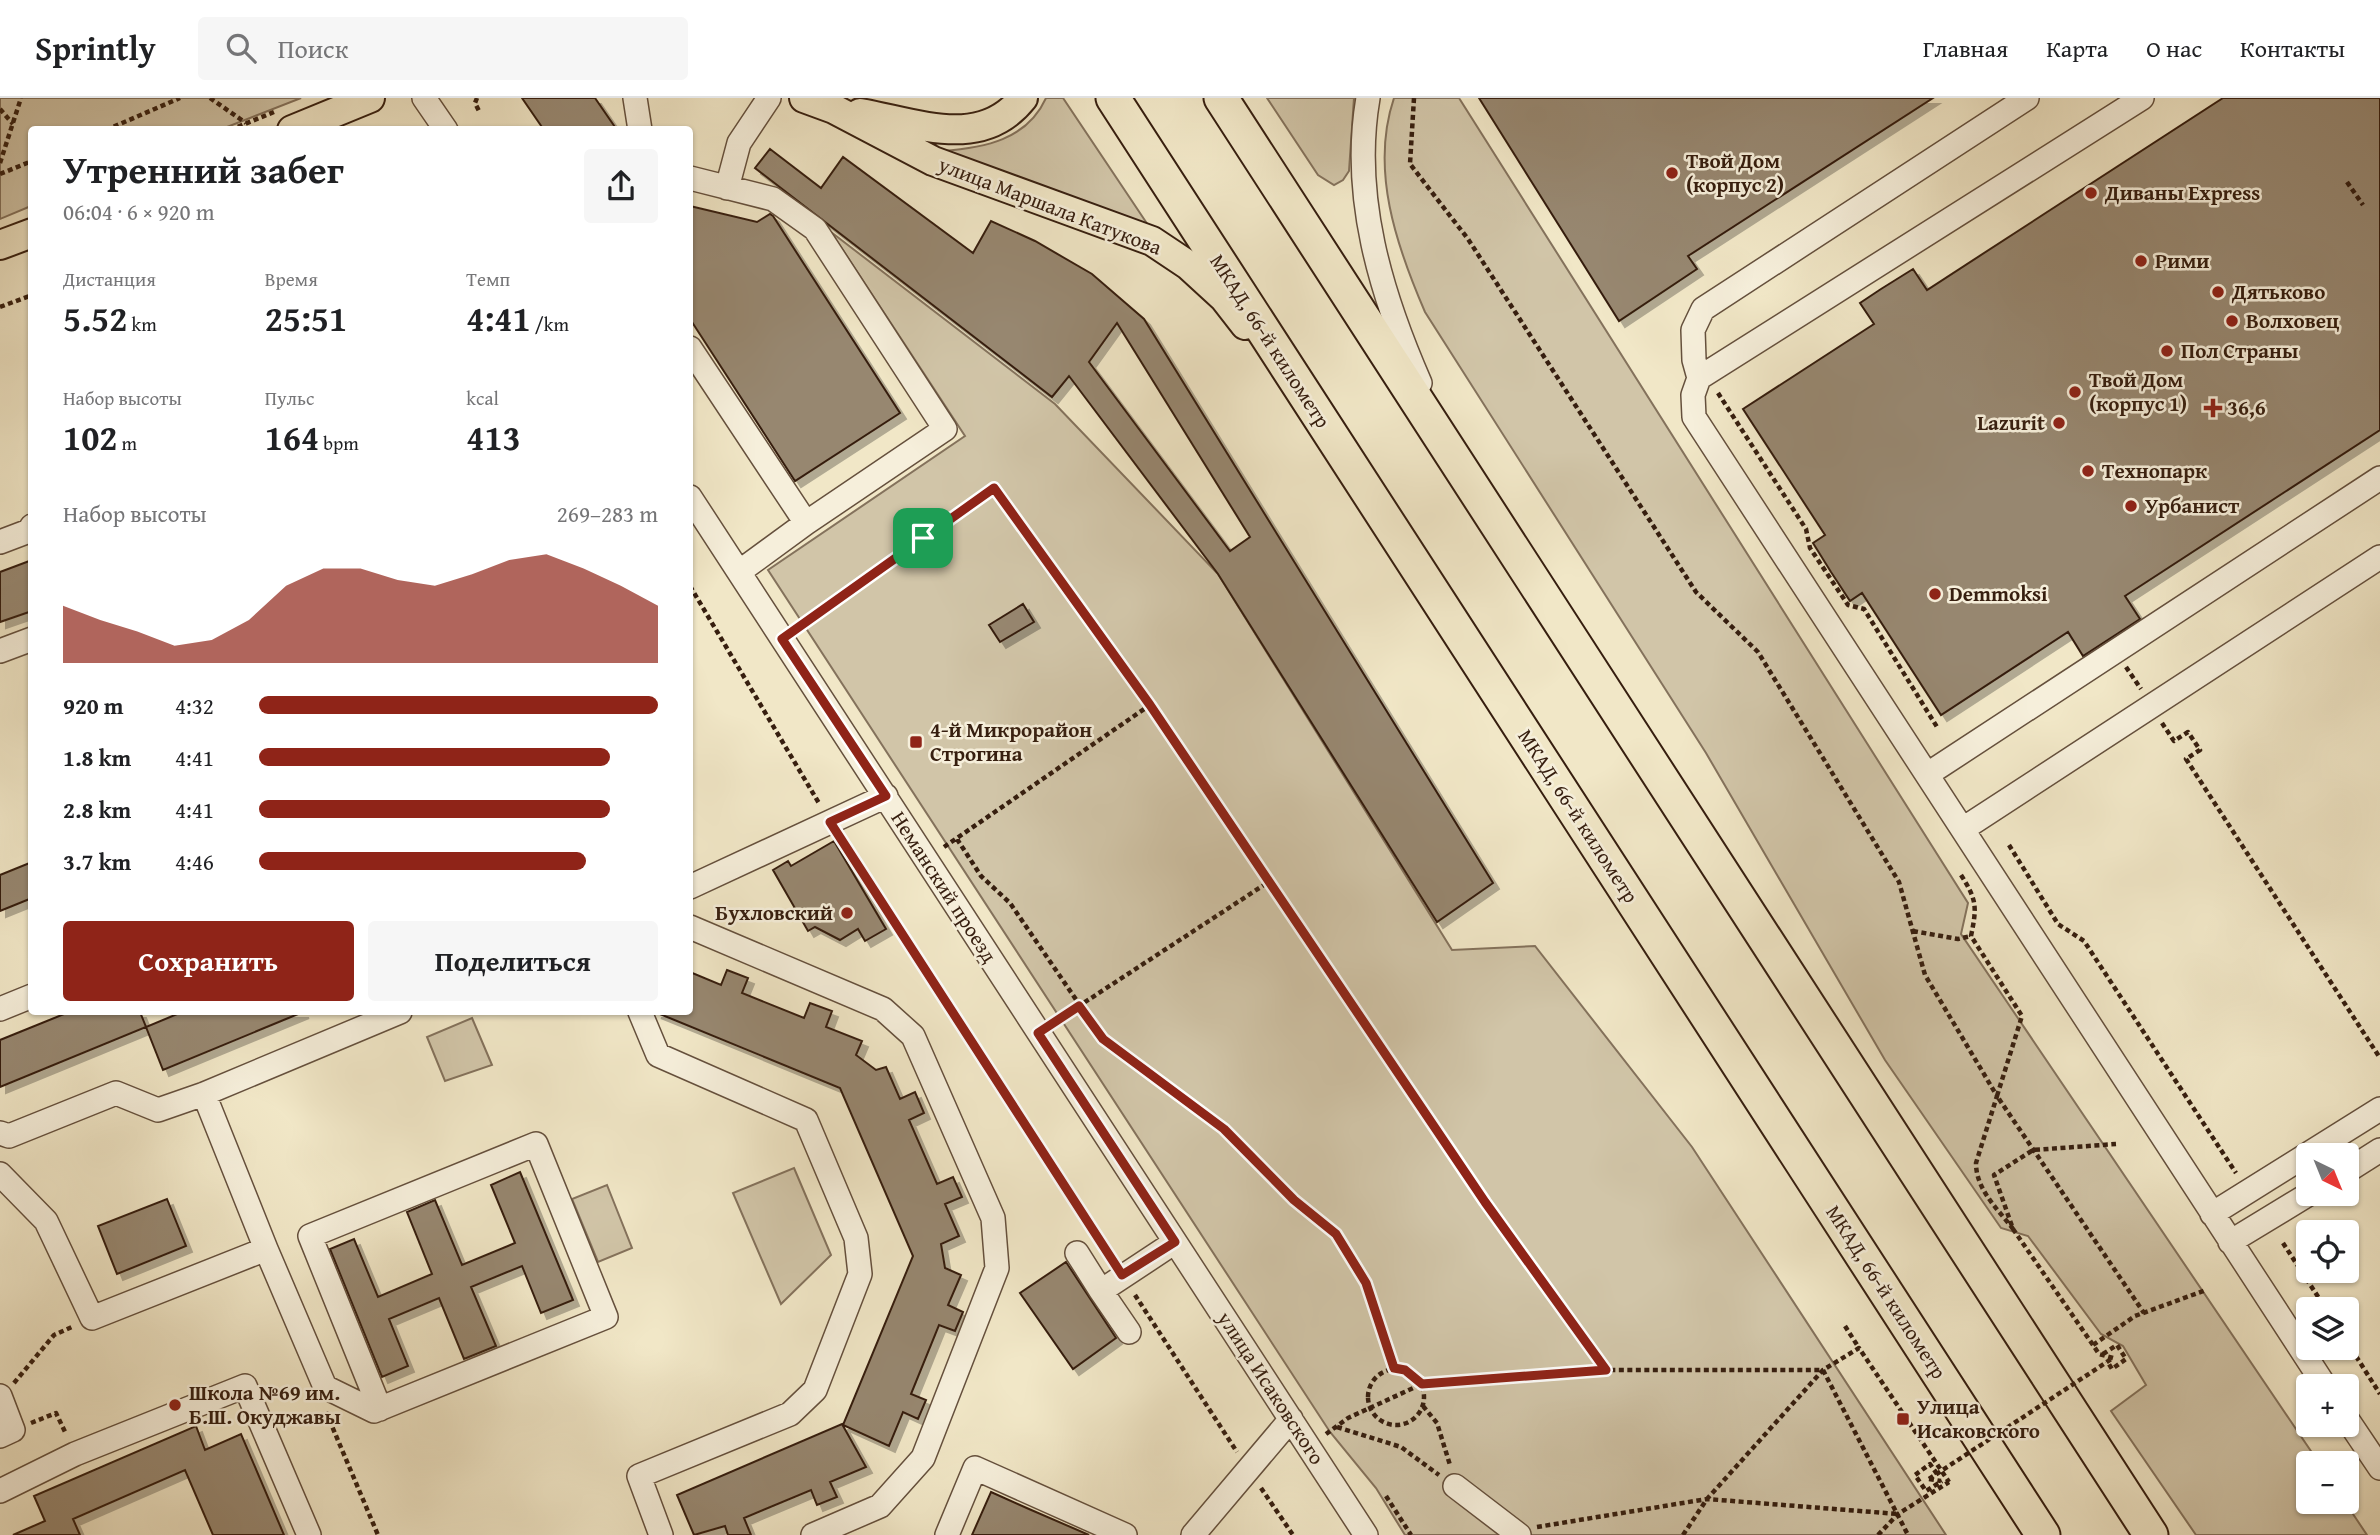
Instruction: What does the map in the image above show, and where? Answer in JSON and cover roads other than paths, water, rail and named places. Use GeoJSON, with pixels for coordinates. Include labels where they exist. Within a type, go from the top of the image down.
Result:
{"type":"FeatureCollection","features":[{"type":"Feature","properties":{"kind":"highway","name":"МКАД, 66-й километр"},"geometry":{"type":"LineString","coordinates":[[1113,98],[2043,1535]]}},
{"type":"Feature","properties":{"kind":"highway"},"geometry":{"type":"LineString","coordinates":[[1221,98],[2151,1535]]}},
{"type":"Feature","properties":{"kind":"main road"},"geometry":{"type":"LineString","coordinates":[[284,120],[370,98]]}},
{"type":"Feature","properties":{"kind":"main road","name":"улица Маршала Катукова"},"geometry":{"type":"LineString","coordinates":[[804,98],[834,109],[933,161],[1152,241],[1188,265],[1224,298],[1325,426]]}},
{"type":"Feature","properties":{"kind":"main road","name":"улица Маршала Катукова"},"geometry":{"type":"LineString","coordinates":[[834,109],[959,131],[987,127],[1013,111],[1023,98]]}},
{"type":"Feature","properties":{"kind":"main road"},"geometry":{"type":"LineString","coordinates":[[0,245],[28,234]]}},
{"type":"Feature","properties":{"kind":"street"},"geometry":{"type":"LineString","coordinates":[[424,98],[443,126]]}},
{"type":"Feature","properties":{"kind":"street"},"geometry":{"type":"LineString","coordinates":[[635,98],[639,126]]}},
{"type":"Feature","properties":{"kind":"street"},"geometry":{"type":"LineString","coordinates":[[727,188],[739,143],[769,98]]}},
{"type":"Feature","properties":{"kind":"street"},"geometry":{"type":"LineString","coordinates":[[1368,98],[1364,177],[1375,255],[1408,357],[1451,453]]}},
{"type":"Feature","properties":{"kind":"street"},"geometry":{"type":"LineString","coordinates":[[1707,382],[1694,360],[1693,330],[1703,309],[2027,98]]}},
{"type":"Feature","properties":{"kind":"street"},"geometry":{"type":"LineString","coordinates":[[2142,98],[1707,382],[1693,396],[1694,417],[2317,1374]]}},
{"type":"Feature","properties":{"kind":"street"},"geometry":{"type":"LineString","coordinates":[[693,179],[773,199],[815,229],[945,429],[739,572]]}},
{"type":"Feature","properties":{"kind":"street"},"geometry":{"type":"LineString","coordinates":[[693,353],[806,523]]}},
{"type":"Feature","properties":{"kind":"street"},"geometry":{"type":"LineString","coordinates":[[1928,774],[2380,478]]}},
{"type":"Feature","properties":{"kind":"street","name":"Неманский проезд"},"geometry":{"type":"LineString","coordinates":[[693,502],[1175,1242]]}},
{"type":"Feature","properties":{"kind":"street"},"geometry":{"type":"LineString","coordinates":[[0,542],[28,531]]}},
{"type":"Feature","properties":{"kind":"street"},"geometry":{"type":"LineString","coordinates":[[1963,829],[2380,557]]}},
{"type":"Feature","properties":{"kind":"street"},"geometry":{"type":"LineString","coordinates":[[0,651],[28,640]]}},
{"type":"Feature","properties":{"kind":"street"},"geometry":{"type":"LineString","coordinates":[[693,886],[886,796]]}},
{"type":"Feature","properties":{"kind":"street"},"geometry":{"type":"LineString","coordinates":[[693,928],[883,1009],[913,1036],[993,1218],[997,1268],[923,1458],[880,1506],[813,1535]]}},
{"type":"Feature","properties":{"kind":"street"},"geometry":{"type":"LineString","coordinates":[[0,1009],[28,998]]}},
{"type":"Feature","properties":{"kind":"street"},"geometry":{"type":"LineString","coordinates":[[0,1133],[9,1136],[116,1093],[158,1110],[204,1094],[393,1015]]}},
{"type":"Feature","properties":{"kind":"street"},"geometry":{"type":"LineString","coordinates":[[641,1015],[658,1055],[806,1120],[856,1238],[860,1274],[815,1390],[790,1414],[639,1476],[661,1535]]}},
{"type":"Feature","properties":{"kind":"street"},"geometry":{"type":"LineString","coordinates":[[204,1094],[325,1387],[374,1411],[380,1409],[606,1317],[537,1144],[310,1236],[380,1409]]}},
{"type":"Feature","properties":{"kind":"street"},"geometry":{"type":"LineString","coordinates":[[2212,1214],[2380,1109]]}},
{"type":"Feature","properties":{"kind":"street"},"geometry":{"type":"LineString","coordinates":[[2359,1163],[2380,1150]]}},
{"type":"Feature","properties":{"kind":"street"},"geometry":{"type":"LineString","coordinates":[[0,1174],[46,1221],[92,1318],[266,1249]]}},
{"type":"Feature","properties":{"kind":"street"},"geometry":{"type":"LineString","coordinates":[[2230,1242],[2296,1202]]}},
{"type":"Feature","properties":{"kind":"street"},"geometry":{"type":"LineString","coordinates":[[1101,1291],[1175,1242]]}},
{"type":"Feature","properties":{"kind":"street","name":"улица Исаковского"},"geometry":{"type":"LineString","coordinates":[[1175,1242],[1366,1535]]}},
{"type":"Feature","properties":{"kind":"street"},"geometry":{"type":"LineString","coordinates":[[1077,1253],[1129,1332]]}},
{"type":"Feature","properties":{"kind":"street"},"geometry":{"type":"LineString","coordinates":[[0,1491],[75,1454],[245,1386],[309,1535]]}},
{"type":"Feature","properties":{"kind":"street"},"geometry":{"type":"LineString","coordinates":[[0,1436],[13,1430],[1,1397]]}},
{"type":"Feature","properties":{"kind":"street"},"geometry":{"type":"LineString","coordinates":[[1193,1535],[1291,1419]]}},
{"type":"Feature","properties":{"kind":"street"},"geometry":{"type":"LineString","coordinates":[[2359,1437],[2380,1468]]}},
{"type":"Feature","properties":{"kind":"street"},"geometry":{"type":"LineString","coordinates":[[947,1535],[975,1468],[1125,1535]]}},
{"type":"Feature","properties":{"kind":"street"},"geometry":{"type":"LineString","coordinates":[[1455,1486],[1516,1533]]}},
{"type":"Feature","properties":{"kind":"place","name":"Твой Дом (корпус 2)"},"geometry":{"type":"Point","coordinates":[1672,173]}},
{"type":"Feature","properties":{"kind":"place","name":"Диваны Express"},"geometry":{"type":"Point","coordinates":[2091,193]}},
{"type":"Feature","properties":{"kind":"place","name":"Рими"},"geometry":{"type":"Point","coordinates":[2141,261]}},
{"type":"Feature","properties":{"kind":"place","name":"Дятьково"},"geometry":{"type":"Point","coordinates":[2218,292]}},
{"type":"Feature","properties":{"kind":"place","name":"Волховец"},"geometry":{"type":"Point","coordinates":[2232,321]}},
{"type":"Feature","properties":{"kind":"place","name":"Пол Страны"},"geometry":{"type":"Point","coordinates":[2167,351]}},
{"type":"Feature","properties":{"kind":"place","name":"Твой Дом (корпус 1)"},"geometry":{"type":"Point","coordinates":[2075,392]}},
{"type":"Feature","properties":{"kind":"place","name":"36,6"},"geometry":{"type":"Point","coordinates":[2213,408]}},
{"type":"Feature","properties":{"kind":"place","name":"Lazurit"},"geometry":{"type":"Point","coordinates":[2059,423]}},
{"type":"Feature","properties":{"kind":"place","name":"Технопарк"},"geometry":{"type":"Point","coordinates":[2088,471]}},
{"type":"Feature","properties":{"kind":"place","name":"Урбанист"},"geometry":{"type":"Point","coordinates":[2131,506]}},
{"type":"Feature","properties":{"kind":"place","name":"Demmoksi"},"geometry":{"type":"Point","coordinates":[1935,594]}},
{"type":"Feature","properties":{"kind":"place","name":"4-й Микрорайон Строгина"},"geometry":{"type":"Point","coordinates":[916,742]}},
{"type":"Feature","properties":{"kind":"place","name":"Бухловский"},"geometry":{"type":"Point","coordinates":[847,913]}},
{"type":"Feature","properties":{"kind":"place","name":"Школа №69 им. Б.Ш. Окуджавы"},"geometry":{"type":"Point","coordinates":[175,1405]}},
{"type":"Feature","properties":{"kind":"place","name":"Улица Исаковского"},"geometry":{"type":"Point","coordinates":[1903,1419]}}]}
